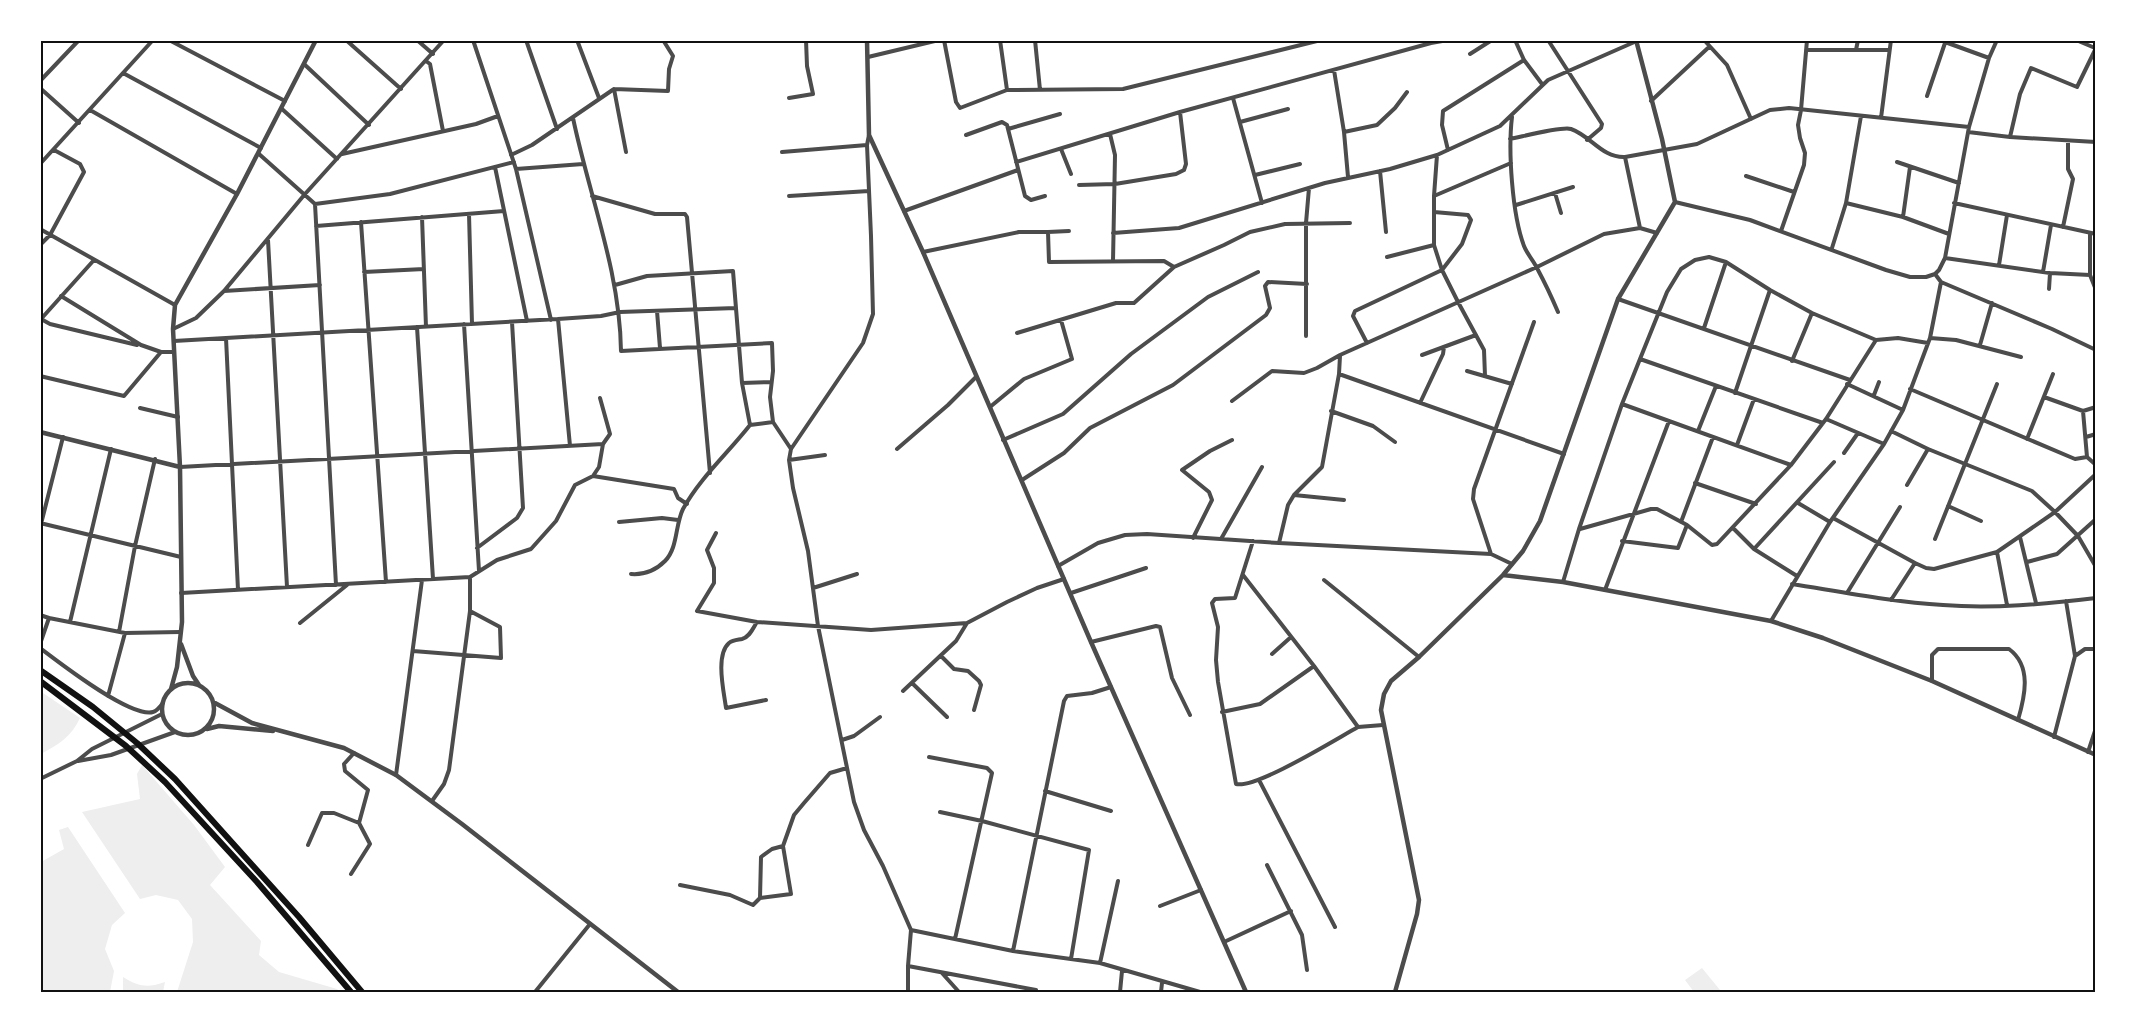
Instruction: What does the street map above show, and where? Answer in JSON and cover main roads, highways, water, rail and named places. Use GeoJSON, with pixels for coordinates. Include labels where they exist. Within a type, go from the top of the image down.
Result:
{"type":"FeatureCollection","features":[{"type":"Feature","properties":{"kind":"highway"},"geometry":{"type":"LineString","coordinates":[[40,670],[93,706],[153,757],[291,909],[362,993]]}},
{"type":"Feature","properties":{"kind":"highway"},"geometry":{"type":"LineString","coordinates":[[40,681],[145,763],[183,801],[257,882],[351,993]]}}]}
